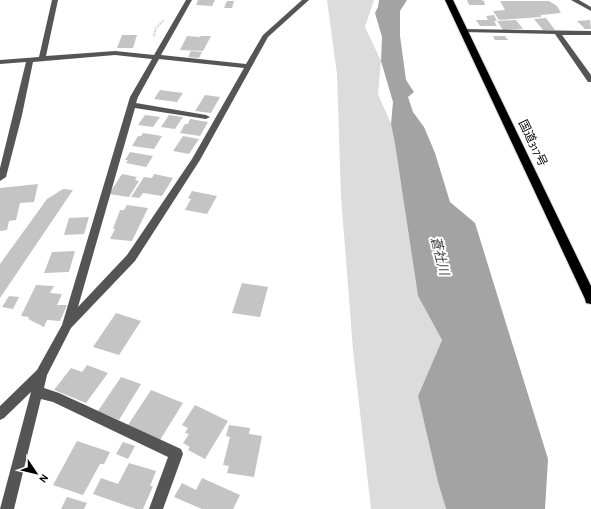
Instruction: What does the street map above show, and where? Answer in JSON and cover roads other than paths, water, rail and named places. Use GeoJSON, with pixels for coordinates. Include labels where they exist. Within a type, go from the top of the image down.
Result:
{"type":"FeatureCollection","features":[{"type":"Feature","properties":{"kind":"highway","name":"国道317号"},"geometry":{"type":"LineString","coordinates":[[449,0],[591,299]]}},
{"type":"Feature","properties":{"kind":"street"},"geometry":{"type":"LineString","coordinates":[[42,58],[55,0]]}},
{"type":"Feature","properties":{"kind":"street"},"geometry":{"type":"LineString","coordinates":[[7,509],[41,374],[66,326],[134,97],[189,0]]}},
{"type":"Feature","properties":{"kind":"street"},"geometry":{"type":"LineString","coordinates":[[66,326],[132,258],[196,160],[265,36],[306,0]]}},
{"type":"Feature","properties":{"kind":"street"},"geometry":{"type":"LineString","coordinates":[[574,0],[591,10]]}},
{"type":"Feature","properties":{"kind":"street"},"geometry":{"type":"LineString","coordinates":[[464,30],[591,33]]}},
{"type":"Feature","properties":{"kind":"street"},"geometry":{"type":"LineString","coordinates":[[557,32],[591,80]]}},
{"type":"Feature","properties":{"kind":"street"},"geometry":{"type":"LineString","coordinates":[[0,62],[115,53],[248,66]]}},
{"type":"Feature","properties":{"kind":"street"},"geometry":{"type":"LineString","coordinates":[[0,178],[2,177],[18,115],[30,59]]}},
{"type":"Feature","properties":{"kind":"street"},"geometry":{"type":"LineString","coordinates":[[132,105],[206,117]]}},
{"type":"Feature","properties":{"kind":"street"},"geometry":{"type":"LineString","coordinates":[[0,414],[41,374]]}},
{"type":"Feature","properties":{"kind":"street"},"geometry":{"type":"LineString","coordinates":[[37,392],[55,397],[176,454],[156,509]]}},
{"type":"Feature","properties":{"kind":"water","name":"蒼社川"},"geometry":{"type":"Polygon","coordinates":[[[379,0],[407,0],[400,11],[400,36],[406,80],[414,92],[408,97],[413,112],[424,127],[435,153],[450,202],[475,223],[548,459],[545,509],[446,509],[438,482],[418,396],[442,340],[418,296],[391,124],[393,102],[381,61],[382,37],[375,13],[379,0]]]}}]}
